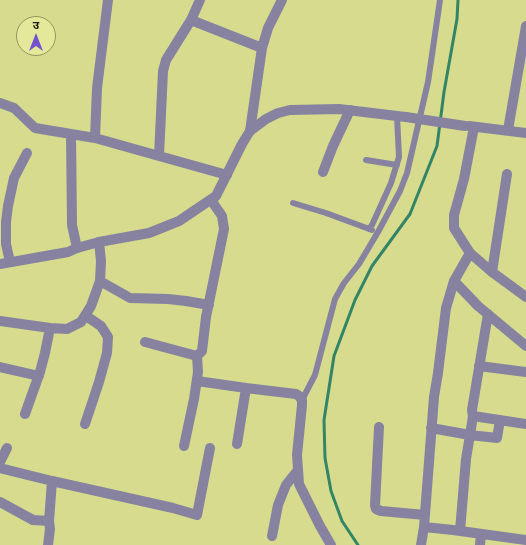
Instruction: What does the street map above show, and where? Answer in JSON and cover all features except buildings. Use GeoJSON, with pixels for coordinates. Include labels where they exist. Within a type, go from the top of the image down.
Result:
{"type":"FeatureCollection","features":[{"type":"Feature","properties":{"kind":"street"},"geometry":{"type":"LineString","coordinates":[[95,138],[97,88],[108,0]]}},
{"type":"Feature","properties":{"kind":"street"},"geometry":{"type":"LineString","coordinates":[[250,131],[262,48],[268,28],[282,0]]}},
{"type":"Feature","properties":{"kind":"street"},"geometry":{"type":"LineString","coordinates":[[159,156],[163,72],[166,60],[191,20],[196,1]]}},
{"type":"Feature","properties":{"kind":"street"},"geometry":{"type":"LineString","coordinates":[[191,20],[262,48]]}},
{"type":"Feature","properties":{"kind":"street"},"geometry":{"type":"LineString","coordinates":[[508,130],[526,26]]}},
{"type":"Feature","properties":{"kind":"street"},"geometry":{"type":"LineString","coordinates":[[0,103],[14,108],[35,128],[95,138],[227,175]]}},
{"type":"Feature","properties":{"kind":"street"},"geometry":{"type":"LineString","coordinates":[[27,153],[14,178],[8,206],[5,263],[68,252],[99,242],[149,233],[179,221],[216,196],[250,131],[266,118],[290,110],[350,110],[526,133]]}},
{"type":"Feature","properties":{"kind":"street"},"geometry":{"type":"LineString","coordinates":[[323,172],[333,146],[350,110]]}},
{"type":"Feature","properties":{"kind":"street"},"geometry":{"type":"LineString","coordinates":[[470,126],[464,179],[454,215],[454,228],[470,253],[492,272],[526,297]]}},
{"type":"Feature","properties":{"kind":"street"},"geometry":{"type":"LineString","coordinates":[[71,134],[72,225],[77,248]]}},
{"type":"Feature","properties":{"kind":"street"},"geometry":{"type":"LineString","coordinates":[[492,272],[507,174]]}},
{"type":"Feature","properties":{"kind":"street"},"geometry":{"type":"LineString","coordinates":[[184,446],[197,381],[197,356],[202,351],[208,305],[224,229],[222,216],[211,200]]}},
{"type":"Feature","properties":{"kind":"street"},"geometry":{"type":"LineString","coordinates":[[0,321],[67,329],[82,322],[92,306],[100,281],[99,242]]}},
{"type":"Feature","properties":{"kind":"street"},"geometry":{"type":"LineString","coordinates":[[421,545],[424,527],[434,397],[446,308],[454,281],[470,253]]}},
{"type":"Feature","properties":{"kind":"street"},"geometry":{"type":"LineString","coordinates":[[100,281],[130,298],[168,299],[208,305]]}},
{"type":"Feature","properties":{"kind":"street"},"geometry":{"type":"LineString","coordinates":[[454,281],[468,296],[526,346]]}},
{"type":"Feature","properties":{"kind":"street"},"geometry":{"type":"LineString","coordinates":[[460,531],[466,459],[473,416],[472,410],[488,314]]}},
{"type":"Feature","properties":{"kind":"street"},"geometry":{"type":"LineString","coordinates":[[85,424],[107,353],[108,337],[100,326],[86,316]]}},
{"type":"Feature","properties":{"kind":"street"},"geometry":{"type":"LineString","coordinates":[[25,414],[39,376],[50,328]]}},
{"type":"Feature","properties":{"kind":"street"},"geometry":{"type":"LineString","coordinates":[[145,342],[197,356]]}},
{"type":"Feature","properties":{"kind":"street"},"geometry":{"type":"LineString","coordinates":[[480,366],[526,372]]}},
{"type":"Feature","properties":{"kind":"street"},"geometry":{"type":"LineString","coordinates":[[0,367],[39,376]]}},
{"type":"Feature","properties":{"kind":"street"},"geometry":{"type":"LineString","coordinates":[[197,381],[296,394],[299,396],[302,400],[297,455],[299,484],[331,545]]}},
{"type":"Feature","properties":{"kind":"street"},"geometry":{"type":"LineString","coordinates":[[237,444],[246,388]]}},
{"type":"Feature","properties":{"kind":"street"},"geometry":{"type":"LineString","coordinates":[[473,416],[526,424]]}},
{"type":"Feature","properties":{"kind":"street"},"geometry":{"type":"LineString","coordinates":[[431,428],[497,438],[500,420]]}},
{"type":"Feature","properties":{"kind":"street"},"geometry":{"type":"LineString","coordinates":[[379,427],[376,509],[381,511],[425,515]]}},
{"type":"Feature","properties":{"kind":"street"},"geometry":{"type":"LineString","coordinates":[[0,462],[7,448]]}},
{"type":"Feature","properties":{"kind":"street"},"geometry":{"type":"LineString","coordinates":[[0,468],[173,508],[197,515],[210,448]]}},
{"type":"Feature","properties":{"kind":"street"},"geometry":{"type":"LineString","coordinates":[[272,536],[278,505],[286,485],[298,470]]}},
{"type":"Feature","properties":{"kind":"street"},"geometry":{"type":"LineString","coordinates":[[48,545],[52,481]]}},
{"type":"Feature","properties":{"kind":"street"},"geometry":{"type":"LineString","coordinates":[[0,502],[33,520],[49,521]]}},
{"type":"Feature","properties":{"kind":"street"},"geometry":{"type":"LineString","coordinates":[[424,527],[526,540]]}},
{"type":"Feature","properties":{"kind":"street"},"geometry":{"type":"LineString","coordinates":[[480,545],[481,534]]}},
{"type":"Feature","properties":{"kind":"lane"},"geometry":{"type":"LineString","coordinates":[[302,400],[315,375],[336,300],[344,283],[359,264],[378,232],[400,192],[407,173],[428,82],[440,0]]}},
{"type":"Feature","properties":{"kind":"lane"},"geometry":{"type":"LineString","coordinates":[[369,229],[391,183],[397,165],[402,117]]}},
{"type":"Feature","properties":{"kind":"lane"},"geometry":{"type":"LineString","coordinates":[[366,160],[397,165]]}},
{"type":"Feature","properties":{"kind":"lane"},"geometry":{"type":"LineString","coordinates":[[293,203],[378,232]]}},
{"type":"Feature","properties":{"kind":"waterway"},"geometry":{"type":"LineString","coordinates":[[358,545],[342,521],[331,491],[325,458],[324,420],[334,356],[355,300],[372,266],[410,214],[437,146],[444,92],[457,19],[458,0]]}}]}
